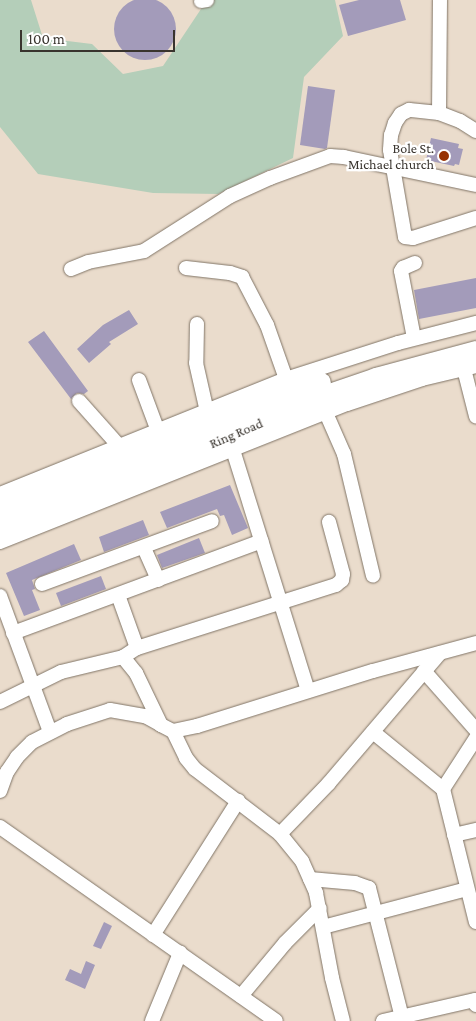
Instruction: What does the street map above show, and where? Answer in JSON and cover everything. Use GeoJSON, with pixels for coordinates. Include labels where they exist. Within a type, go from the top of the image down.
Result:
{"type":"FeatureCollection","features":[{"type":"Feature","properties":{"kind":"highway","name":"Ring Road"},"geometry":{"type":"LineString","coordinates":[[0,509],[321,382],[476,336]]}},
{"type":"Feature","properties":{"kind":"highway","name":"Ring Road"},"geometry":{"type":"LineString","coordinates":[[0,526],[210,444],[315,399],[385,375],[476,350]]}},
{"type":"Feature","properties":{"kind":"street"},"geometry":{"type":"LineString","coordinates":[[439,113],[440,0]]}},
{"type":"Feature","properties":{"kind":"street"},"geometry":{"type":"LineString","coordinates":[[476,131],[460,121],[439,113],[409,110],[401,114],[391,135],[390,150],[405,236],[413,238],[476,218]]}},
{"type":"Feature","properties":{"kind":"street"},"geometry":{"type":"LineString","coordinates":[[71,269],[88,262],[144,251],[230,196],[314,160],[330,156],[475,181]]}},
{"type":"Feature","properties":{"kind":"street"},"geometry":{"type":"LineString","coordinates":[[414,338],[402,271],[404,268],[415,263]]}},
{"type":"Feature","properties":{"kind":"street"},"geometry":{"type":"LineString","coordinates":[[186,268],[230,273],[242,278],[267,325],[286,380]]}},
{"type":"Feature","properties":{"kind":"street"},"geometry":{"type":"LineString","coordinates":[[0,494],[286,380],[414,338],[476,323]]}},
{"type":"Feature","properties":{"kind":"street"},"geometry":{"type":"LineString","coordinates":[[197,324],[196,363],[207,412]]}},
{"type":"Feature","properties":{"kind":"street"},"geometry":{"type":"LineString","coordinates":[[0,542],[326,412],[422,379],[470,368],[476,416]]}},
{"type":"Feature","properties":{"kind":"street"},"geometry":{"type":"LineString","coordinates":[[139,380],[158,431]]}},
{"type":"Feature","properties":{"kind":"street"},"geometry":{"type":"LineString","coordinates":[[79,401],[120,446]]}},
{"type":"Feature","properties":{"kind":"street"},"geometry":{"type":"LineString","coordinates":[[326,412],[344,454],[373,576]]}},
{"type":"Feature","properties":{"kind":"street"},"geometry":{"type":"LineString","coordinates":[[234,450],[308,691]]}},
{"type":"Feature","properties":{"kind":"street"},"geometry":{"type":"LineString","coordinates":[[42,584],[144,548],[212,521]]}},
{"type":"Feature","properties":{"kind":"street"},"geometry":{"type":"LineString","coordinates":[[0,702],[62,672],[123,657],[137,648],[336,585],[342,580],[343,574],[329,522]]}},
{"type":"Feature","properties":{"kind":"street"},"geometry":{"type":"LineString","coordinates":[[13,634],[262,541]]}},
{"type":"Feature","properties":{"kind":"street"},"geometry":{"type":"LineString","coordinates":[[144,548],[158,580]]}},
{"type":"Feature","properties":{"kind":"street"},"geometry":{"type":"LineString","coordinates":[[0,596],[31,686],[50,732]]}},
{"type":"Feature","properties":{"kind":"street"},"geometry":{"type":"LineString","coordinates":[[118,596],[137,648]]}},
{"type":"Feature","properties":{"kind":"street"},"geometry":{"type":"LineString","coordinates":[[0,791],[7,772],[17,757],[32,742],[50,732],[110,710],[144,716],[167,728],[197,726],[308,691],[476,643]]}},
{"type":"Feature","properties":{"kind":"street"},"geometry":{"type":"LineString","coordinates":[[280,834],[329,783],[439,654]]}},
{"type":"Feature","properties":{"kind":"street"},"geometry":{"type":"LineString","coordinates":[[123,657],[136,673],[167,728],[195,769],[280,834],[302,861],[320,908],[342,1021]]}},
{"type":"Feature","properties":{"kind":"street"},"geometry":{"type":"LineString","coordinates":[[424,671],[476,730]]}},
{"type":"Feature","properties":{"kind":"street"},"geometry":{"type":"LineString","coordinates":[[373,732],[443,789],[476,922]]}},
{"type":"Feature","properties":{"kind":"street"},"geometry":{"type":"LineString","coordinates":[[443,789],[476,738]]}},
{"type":"Feature","properties":{"kind":"street"},"geometry":{"type":"LineString","coordinates":[[153,935],[238,801]]}},
{"type":"Feature","properties":{"kind":"street"},"geometry":{"type":"LineString","coordinates":[[0,827],[273,1020]]}},
{"type":"Feature","properties":{"kind":"street"},"geometry":{"type":"LineString","coordinates":[[454,835],[476,830]]}},
{"type":"Feature","properties":{"kind":"street"},"geometry":{"type":"LineString","coordinates":[[310,879],[364,884],[371,894],[402,1019]]}},
{"type":"Feature","properties":{"kind":"street"},"geometry":{"type":"LineString","coordinates":[[323,927],[467,889]]}},
{"type":"Feature","properties":{"kind":"street"},"geometry":{"type":"LineString","coordinates":[[241,996],[285,943],[320,908]]}},
{"type":"Feature","properties":{"kind":"street"},"geometry":{"type":"LineString","coordinates":[[152,1021],[180,953]]}},
{"type":"Feature","properties":{"kind":"street"},"geometry":{"type":"LineString","coordinates":[[383,1021],[402,1019],[476,1001]]}},
{"type":"Feature","properties":{"kind":"green space"},"geometry":{"type":"Polygon","coordinates":[[[0,0],[31,0],[43,38],[92,44],[123,74],[163,66],[207,0],[335,0],[343,36],[304,77],[293,158],[218,194],[153,193],[38,174],[0,127],[0,0]]]}},
{"type":"Feature","properties":{"kind":"building"},"geometry":{"type":"Polygon","coordinates":[[[145,-2],[162,3],[167,7],[171,12],[176,29],[171,46],[167,51],[162,55],[145,60],[128,55],[123,51],[119,46],[114,29],[119,12],[123,7],[128,3],[145,-2]]]}},
{"type":"Feature","properties":{"kind":"building"},"geometry":{"type":"Polygon","coordinates":[[[359,0],[400,0],[406,20],[348,36],[339,5],[359,0]]]}},
{"type":"Feature","properties":{"kind":"building"},"geometry":{"type":"Polygon","coordinates":[[[308,86],[335,90],[327,148],[325,149],[300,145],[308,86]]]}},
{"type":"Feature","properties":{"kind":"building","name":"Bole St. Michael church"},"geometry":{"type":"Polygon","coordinates":[[[431,138],[459,144],[458,148],[463,149],[459,165],[455,164],[454,166],[426,160],[431,138]]]}},
{"type":"Feature","properties":{"kind":"building"},"geometry":{"type":"Polygon","coordinates":[[[476,278],[476,308],[419,319],[414,290],[476,278]]]}},
{"type":"Feature","properties":{"kind":"building"},"geometry":{"type":"Polygon","coordinates":[[[129,310],[138,324],[109,342],[111,344],[89,363],[77,349],[103,325],[129,310]]]}},
{"type":"Feature","properties":{"kind":"building"},"geometry":{"type":"Polygon","coordinates":[[[44,331],[88,391],[84,394],[77,393],[71,399],[28,342],[44,331]]]}},
{"type":"Feature","properties":{"kind":"building"},"geometry":{"type":"Polygon","coordinates":[[[230,485],[248,528],[232,535],[224,515],[220,516],[217,509],[167,528],[160,512],[230,485]]]}},
{"type":"Feature","properties":{"kind":"building"},"geometry":{"type":"Polygon","coordinates":[[[143,520],[149,535],[104,552],[99,537],[143,520]]]}},
{"type":"Feature","properties":{"kind":"building"},"geometry":{"type":"Polygon","coordinates":[[[199,538],[205,553],[162,568],[157,555],[199,538]]]}},
{"type":"Feature","properties":{"kind":"building"},"geometry":{"type":"Polygon","coordinates":[[[74,544],[81,560],[32,580],[35,589],[32,590],[40,610],[24,616],[6,573],[74,544]]]}},
{"type":"Feature","properties":{"kind":"building"},"geometry":{"type":"Polygon","coordinates":[[[101,576],[106,589],[61,606],[56,593],[101,576]]]}},
{"type":"Feature","properties":{"kind":"building"},"geometry":{"type":"Polygon","coordinates":[[[104,922],[112,926],[101,949],[93,946],[104,922]]]}},
{"type":"Feature","properties":{"kind":"building"},"geometry":{"type":"Polygon","coordinates":[[[86,961],[95,965],[85,989],[65,980],[70,969],[81,974],[86,961]]]}},
{"type":"Feature","properties":{"kind":"place","name":"Bole St. Michael church"},"geometry":{"type":"Point","coordinates":[444,156]}}]}
